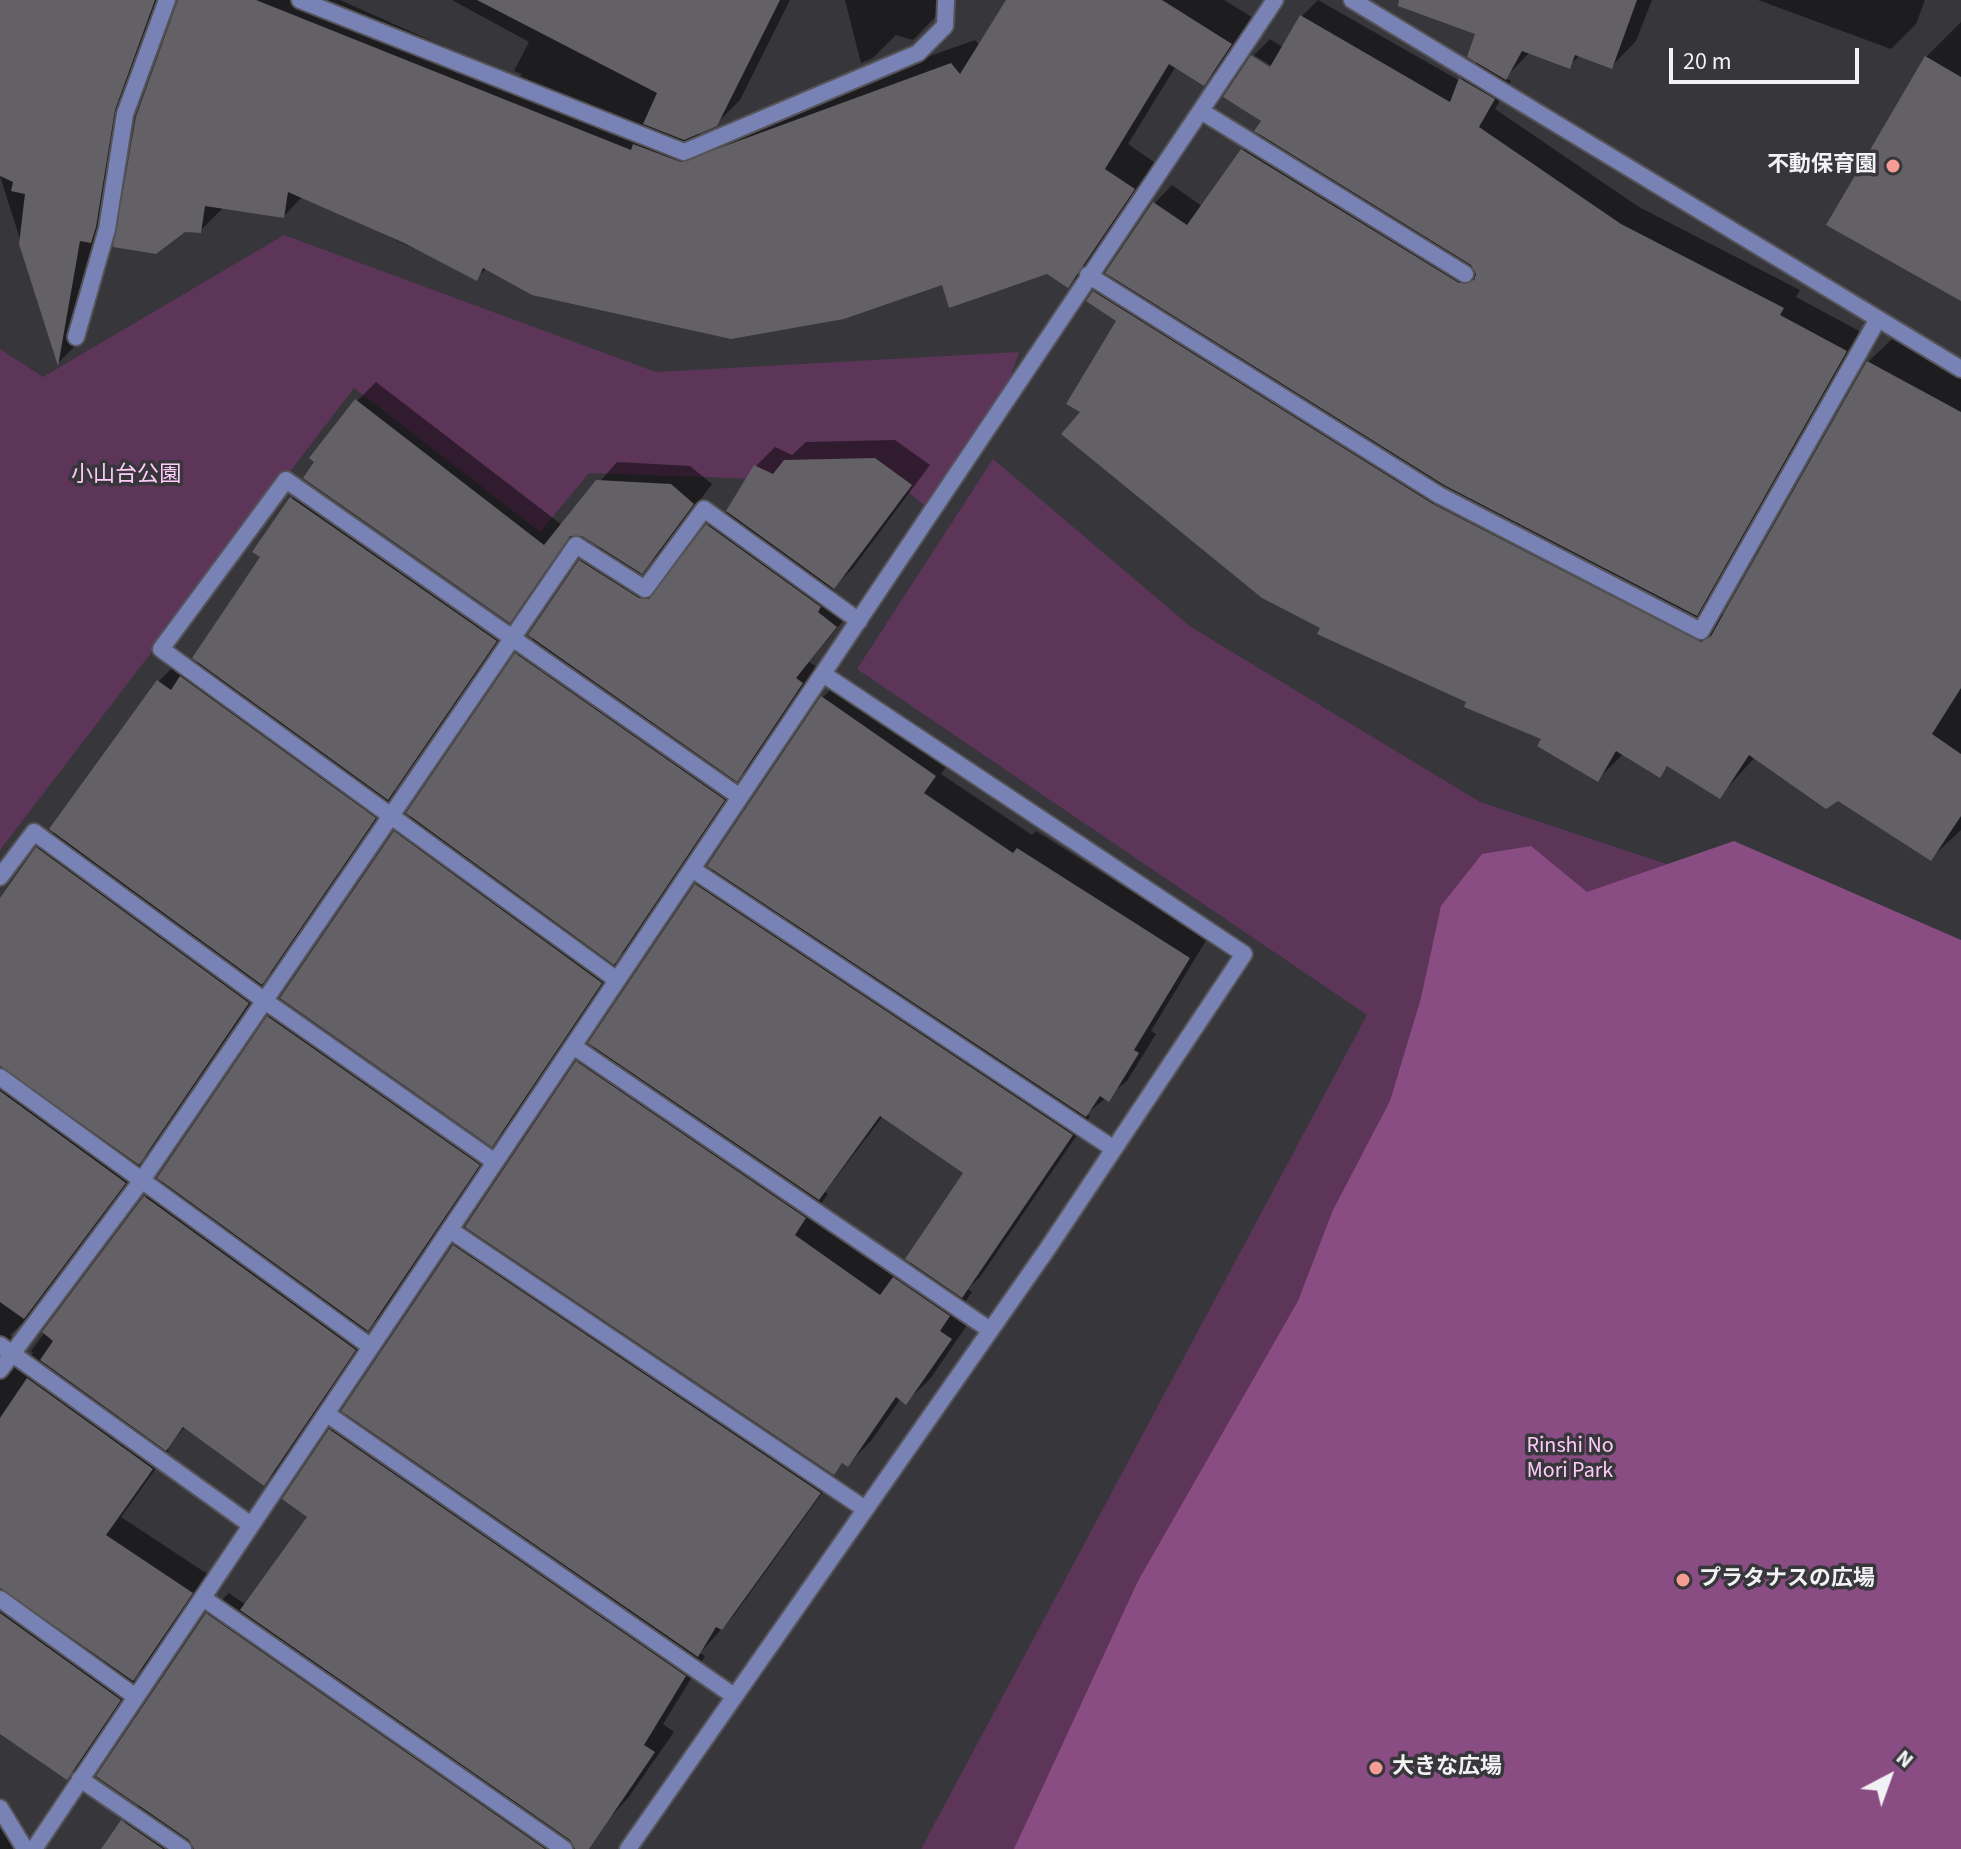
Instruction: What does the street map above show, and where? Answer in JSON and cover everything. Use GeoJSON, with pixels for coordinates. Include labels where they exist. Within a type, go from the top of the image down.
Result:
{"type":"FeatureCollection","features":[{"type":"Feature","properties":{"kind":"street"},"geometry":{"type":"LineString","coordinates":[[76,337],[107,229],[125,114],[167,0]]}},
{"type":"Feature","properties":{"kind":"street"},"geometry":{"type":"LineString","coordinates":[[300,0],[684,152],[918,53],[945,26],[946,0]]}},
{"type":"Feature","properties":{"kind":"street"},"geometry":{"type":"LineString","coordinates":[[34,1849],[1275,0]]}},
{"type":"Feature","properties":{"kind":"street"},"geometry":{"type":"LineString","coordinates":[[1352,0],[1961,369]]}},
{"type":"Feature","properties":{"kind":"street"},"geometry":{"type":"LineString","coordinates":[[1201,111],[1465,274]]}},
{"type":"Feature","properties":{"kind":"street"},"geometry":{"type":"LineString","coordinates":[[1088,275],[1439,495],[1701,631],[1878,319]]}},
{"type":"Feature","properties":{"kind":"street"},"geometry":{"type":"LineString","coordinates":[[617,980],[161,649],[286,480],[514,636],[740,797]]}},
{"type":"Feature","properties":{"kind":"street"},"geometry":{"type":"LineString","coordinates":[[0,1370],[6,1349],[142,1180],[576,545],[645,589],[704,509],[859,621]]}},
{"type":"Feature","properties":{"kind":"street"},"geometry":{"type":"LineString","coordinates":[[628,1849],[990,1330],[1244,954],[823,674]]}},
{"type":"Feature","properties":{"kind":"street"},"geometry":{"type":"LineString","coordinates":[[0,877],[34,832],[265,1001],[495,1162]]}},
{"type":"Feature","properties":{"kind":"street"},"geometry":{"type":"LineString","coordinates":[[692,869],[1114,1149]]}},
{"type":"Feature","properties":{"kind":"street"},"geometry":{"type":"LineString","coordinates":[[573,1046],[990,1330]]}},
{"type":"Feature","properties":{"kind":"street"},"geometry":{"type":"LineString","coordinates":[[0,1077],[371,1347]]}},
{"type":"Feature","properties":{"kind":"street"},"geometry":{"type":"LineString","coordinates":[[450,1230],[865,1509]]}},
{"type":"Feature","properties":{"kind":"street"},"geometry":{"type":"LineString","coordinates":[[6,1349],[251,1525]]}},
{"type":"Feature","properties":{"kind":"street"},"geometry":{"type":"LineString","coordinates":[[327,1414],[734,1696]]}},
{"type":"Feature","properties":{"kind":"street"},"geometry":{"type":"LineString","coordinates":[[203,1598],[564,1849]]}},
{"type":"Feature","properties":{"kind":"street"},"geometry":{"type":"LineString","coordinates":[[0,1599],[136,1697]]}},
{"type":"Feature","properties":{"kind":"street"},"geometry":{"type":"LineString","coordinates":[[80,1779],[183,1849]]}},
{"type":"Feature","properties":{"kind":"street"},"geometry":{"type":"LineString","coordinates":[[0,1808],[25,1849]]}},
{"type":"Feature","properties":{"kind":"green space","name":"小山台公園"},"geometry":{"type":"Polygon","coordinates":[[[284,235],[656,372],[1019,352],[998,413],[932,512],[899,484],[589,473],[540,532],[354,388],[0,850],[0,349],[43,377],[284,235]]]}},
{"type":"Feature","properties":{"kind":"green space","name":"Rinshi No Mori Park"},"geometry":{"type":"Polygon","coordinates":[[[993,459],[1191,627],[1480,802],[1961,962],[1961,1849],[921,1849],[1367,1015],[857,669],[993,459]]]}},
{"type":"Feature","properties":{"kind":"green space","name":"Rinshi No Mori Park"},"geometry":{"type":"Polygon","coordinates":[[[1734,841],[1961,940],[1961,1849],[1014,1849],[1138,1581],[1298,1301],[1333,1210],[1390,1101],[1421,998],[1441,906],[1482,854],[1531,846],[1587,892],[1734,841]]]}},
{"type":"Feature","properties":{"kind":"building"},"geometry":{"type":"Polygon","coordinates":[[[0,0],[155,0],[115,110],[96,227],[91,243],[80,241],[58,366],[19,244],[25,194],[11,191],[13,182],[0,176],[0,0]]]}},
{"type":"Feature","properties":{"kind":"building"},"geometry":{"type":"Polygon","coordinates":[[[178,0],[256,0],[631,150],[633,144],[681,162],[951,63],[960,74],[1006,0],[1162,0],[1232,44],[1204,86],[1169,64],[1105,169],[1135,189],[1068,288],[1047,274],[949,308],[942,285],[844,319],[731,339],[532,295],[483,268],[477,281],[404,243],[288,192],[284,218],[205,206],[201,233],[185,232],[156,254],[113,247],[136,117],[178,0]]]}},
{"type":"Feature","properties":{"kind":"building"},"geometry":{"type":"Polygon","coordinates":[[[477,0],[780,0],[717,126],[684,140],[643,124],[657,93],[477,0]]]}},
{"type":"Feature","properties":{"kind":"building"},"geometry":{"type":"Polygon","coordinates":[[[1399,0],[1637,0],[1612,69],[1575,55],[1570,69],[1522,51],[1506,80],[1467,57],[1475,34],[1398,6],[1399,0]]]}},
{"type":"Feature","properties":{"kind":"building"},"geometry":{"type":"Polygon","coordinates":[[[1300,15],[1450,102],[1459,78],[1495,99],[1479,127],[1621,224],[1784,308],[1780,315],[1847,351],[1697,616],[1444,485],[1105,273],[1153,202],[1187,225],[1241,149],[1459,283],[1474,280],[1476,274],[1471,265],[1254,131],[1261,121],[1223,97],[1251,55],[1270,67],[1300,15]]]}},
{"type":"Feature","properties":{"kind":"building"},"geometry":{"type":"Polygon","coordinates":[[[1925,56],[1961,77],[1961,301],[1826,225],[1925,56]]]}},
{"type":"Feature","properties":{"kind":"building"},"geometry":{"type":"Polygon","coordinates":[[[1093,291],[1433,504],[1701,642],[1711,636],[1867,361],[1961,412],[1961,688],[1932,734],[1961,754],[1961,816],[1931,861],[1838,801],[1826,809],[1749,755],[1720,799],[1667,766],[1660,778],[1616,751],[1598,782],[1537,746],[1541,739],[1464,707],[1466,702],[1317,634],[1320,628],[1262,598],[1061,434],[1080,412],[1066,404],[1116,321],[1086,301],[1093,291]]]}},
{"type":"Feature","properties":{"kind":"building"},"geometry":{"type":"Polygon","coordinates":[[[355,399],[544,545],[596,480],[671,484],[694,504],[642,574],[582,536],[570,536],[510,623],[303,478],[314,462],[309,458],[355,399]]]}},
{"type":"Feature","properties":{"kind":"building"},"geometry":{"type":"Polygon","coordinates":[[[875,458],[912,485],[834,589],[726,511],[754,465],[773,474],[784,460],[875,458]]]}},
{"type":"Feature","properties":{"kind":"building"},"geometry":{"type":"Polygon","coordinates":[[[290,497],[497,641],[388,800],[192,658],[260,557],[252,552],[290,497]]]}},
{"type":"Feature","properties":{"kind":"building"},"geometry":{"type":"Polygon","coordinates":[[[706,524],[821,607],[818,612],[837,627],[796,678],[803,683],[737,782],[528,635],[579,560],[639,598],[649,599],[706,524]]]}},
{"type":"Feature","properties":{"kind":"building"},"geometry":{"type":"Polygon","coordinates":[[[515,653],[725,800],[614,965],[406,813],[515,653]]]}},
{"type":"Feature","properties":{"kind":"building"},"geometry":{"type":"Polygon","coordinates":[[[180,676],[376,818],[262,985],[49,829],[157,680],[171,690],[180,676]]]}},
{"type":"Feature","properties":{"kind":"building"},"geometry":{"type":"Polygon","coordinates":[[[821,696],[936,776],[924,793],[1013,853],[1017,848],[1190,958],[1134,1050],[1139,1053],[1109,1102],[1100,1096],[1086,1117],[707,866],[821,696]]]}},
{"type":"Feature","properties":{"kind":"building"},"geometry":{"type":"Polygon","coordinates":[[[394,831],[602,983],[492,1147],[280,998],[394,831]]]}},
{"type":"Feature","properties":{"kind":"building"},"geometry":{"type":"Polygon","coordinates":[[[36,847],[249,1003],[139,1165],[0,1066],[0,898],[36,847]]]}},
{"type":"Feature","properties":{"kind":"building"},"geometry":{"type":"Polygon","coordinates":[[[695,884],[1073,1135],[962,1298],[905,1259],[963,1173],[880,1116],[819,1200],[588,1043],[695,884]]]}},
{"type":"Feature","properties":{"kind":"building"},"geometry":{"type":"Polygon","coordinates":[[[267,1016],[480,1165],[368,1331],[157,1178],[267,1016]]]}},
{"type":"Feature","properties":{"kind":"building"},"geometry":{"type":"Polygon","coordinates":[[[576,1061],[806,1218],[795,1235],[880,1295],[893,1277],[950,1316],[940,1331],[952,1339],[906,1405],[896,1397],[848,1467],[842,1463],[834,1475],[465,1227],[576,1061]]]}},
{"type":"Feature","properties":{"kind":"building"},"geometry":{"type":"Polygon","coordinates":[[[0,1091],[126,1183],[24,1319],[0,1302],[0,1091]]]}},
{"type":"Feature","properties":{"kind":"building"},"geometry":{"type":"Polygon","coordinates":[[[144,1196],[356,1350],[264,1486],[183,1427],[166,1451],[40,1360],[53,1341],[42,1332],[144,1196]]]}},
{"type":"Feature","properties":{"kind":"building"},"geometry":{"type":"Polygon","coordinates":[[[453,1245],[821,1493],[722,1630],[716,1627],[698,1657],[341,1411],[453,1245]]]}},
{"type":"Feature","properties":{"kind":"building"},"geometry":{"type":"Polygon","coordinates":[[[27,1378],[153,1469],[106,1535],[193,1593],[133,1681],[0,1588],[0,1418],[27,1378]]]}},
{"type":"Feature","properties":{"kind":"building"},"geometry":{"type":"Polygon","coordinates":[[[329,1429],[686,1676],[644,1745],[655,1752],[589,1849],[575,1849],[570,1840],[240,1610],[307,1517],[282,1499],[329,1429]]]}},
{"type":"Feature","properties":{"kind":"building"},"geometry":{"type":"Polygon","coordinates":[[[0,1613],[121,1700],[67,1780],[0,1734],[0,1613]]]}},
{"type":"Feature","properties":{"kind":"building"},"geometry":{"type":"Polygon","coordinates":[[[206,1613],[545,1849],[194,1849],[189,1840],[96,1776],[206,1613]]]}},
{"type":"Feature","properties":{"kind":"building"},"geometry":{"type":"Polygon","coordinates":[[[121,1820],[163,1849],[101,1849],[121,1820]]]}},
{"type":"Feature","properties":{"kind":"place","name":"不動保育園"},"geometry":{"type":"Point","coordinates":[1893,166]}},
{"type":"Feature","properties":{"kind":"place","name":"プラタナスの広場"},"geometry":{"type":"Point","coordinates":[1683,1580]}},
{"type":"Feature","properties":{"kind":"place","name":"大きな広場"},"geometry":{"type":"Point","coordinates":[1376,1768]}}]}
